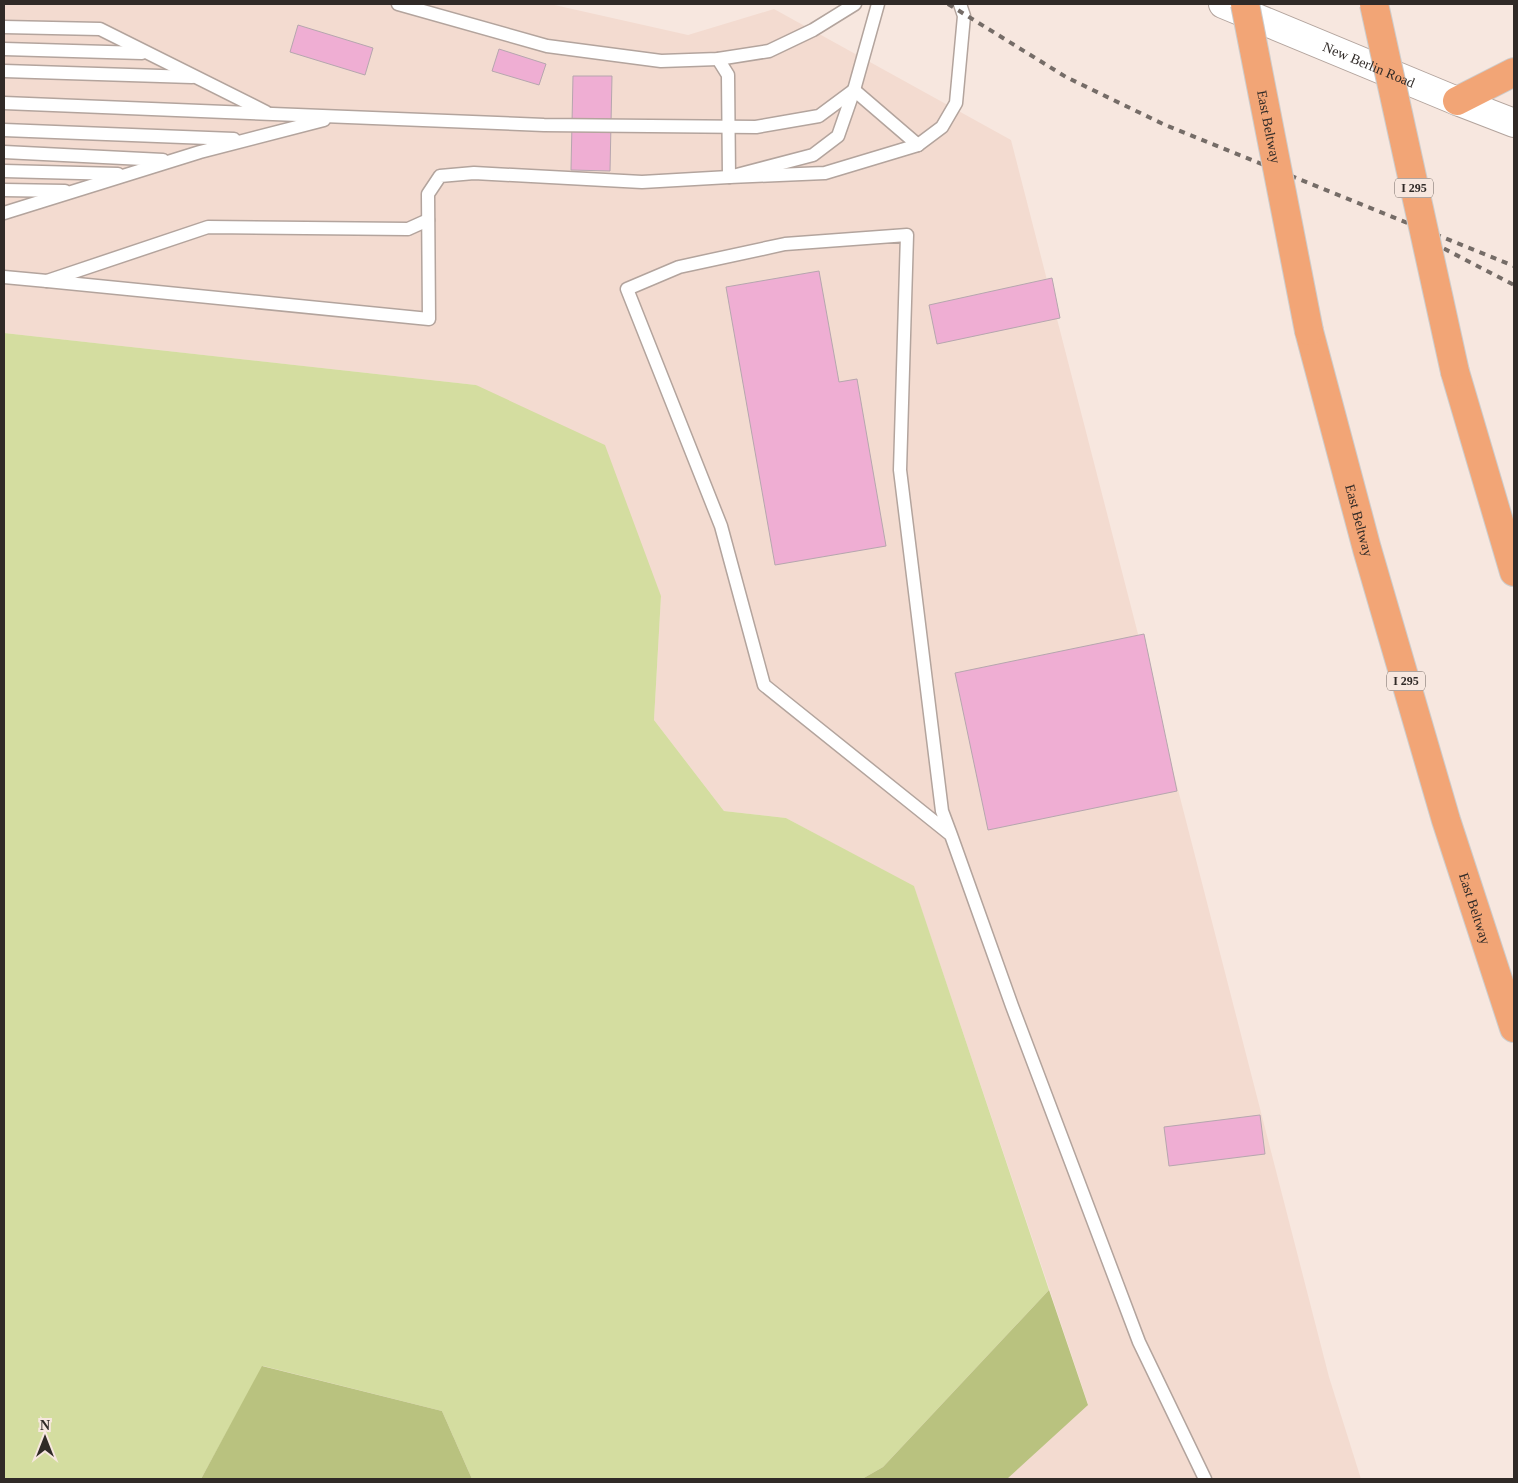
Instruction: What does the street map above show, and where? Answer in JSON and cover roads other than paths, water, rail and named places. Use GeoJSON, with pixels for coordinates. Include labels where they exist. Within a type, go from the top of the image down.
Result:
{"type":"FeatureCollection","features":[{"type":"Feature","properties":{"kind":"highway","name":"East Beltway"},"geometry":{"type":"LineString","coordinates":[[1245,4],[1309,332],[1367,549],[1446,820],[1514,1028]]}},
{"type":"Feature","properties":{"kind":"highway","name":"I 295"},"geometry":{"type":"LineString","coordinates":[[1374,4],[1455,372],[1514,572]]}},
{"type":"Feature","properties":{"kind":"highway"},"geometry":{"type":"LineString","coordinates":[[1457,101],[1514,72]]}},
{"type":"Feature","properties":{"kind":"street","name":"New Berlin Road"},"geometry":{"type":"LineString","coordinates":[[1223,4],[1514,123]]}},
{"type":"Feature","properties":{"kind":"lane"},"geometry":{"type":"LineString","coordinates":[[398,4],[547,46],[661,61],[718,59],[769,51],[813,30],[855,4]]}},
{"type":"Feature","properties":{"kind":"lane"},"geometry":{"type":"LineString","coordinates":[[729,177],[813,155],[838,136],[854,90],[878,4]]}},
{"type":"Feature","properties":{"kind":"lane"},"geometry":{"type":"LineString","coordinates":[[4,277],[429,319],[428,194],[440,176],[474,173],[642,182],[826,173],[918,145],[942,127],[956,103],[964,16],[960,4]]}},
{"type":"Feature","properties":{"kind":"lane"},"geometry":{"type":"LineString","coordinates":[[4,27],[100,30],[271,114]]}},
{"type":"Feature","properties":{"kind":"lane"},"geometry":{"type":"LineString","coordinates":[[4,49],[148,53]]}},
{"type":"Feature","properties":{"kind":"lane"},"geometry":{"type":"LineString","coordinates":[[718,59],[728,75],[729,177]]}},
{"type":"Feature","properties":{"kind":"lane"},"geometry":{"type":"LineString","coordinates":[[4,71],[197,78]]}},
{"type":"Feature","properties":{"kind":"lane"},"geometry":{"type":"LineString","coordinates":[[4,103],[544,125],[756,127],[819,116],[854,90]]}},
{"type":"Feature","properties":{"kind":"lane"},"geometry":{"type":"LineString","coordinates":[[854,90],[918,145]]}},
{"type":"Feature","properties":{"kind":"lane"},"geometry":{"type":"LineString","coordinates":[[4,213],[173,160],[338,117]]}},
{"type":"Feature","properties":{"kind":"lane"},"geometry":{"type":"LineString","coordinates":[[4,130],[249,139]]}},
{"type":"Feature","properties":{"kind":"lane"},"geometry":{"type":"LineString","coordinates":[[4,152],[173,160]]}},
{"type":"Feature","properties":{"kind":"lane"},"geometry":{"type":"LineString","coordinates":[[4,171],[128,174]]}},
{"type":"Feature","properties":{"kind":"lane"},"geometry":{"type":"LineString","coordinates":[[4,190],[75,191]]}},
{"type":"Feature","properties":{"kind":"lane"},"geometry":{"type":"LineString","coordinates":[[47,281],[208,227],[408,229],[428,220]]}},
{"type":"Feature","properties":{"kind":"lane"},"geometry":{"type":"LineString","coordinates":[[951,835],[764,685],[721,526],[627,289],[679,267],[785,244],[908,235],[900,470],[942,811],[951,835],[1012,1006],[1139,1342],[1205,1479]]}},
{"type":"Feature","properties":{"kind":"railway"},"geometry":{"type":"LineString","coordinates":[[948,4],[1066,77],[1163,124],[1514,266]]}},
{"type":"Feature","properties":{"kind":"railway"},"geometry":{"type":"LineString","coordinates":[[1412,232],[1514,285]]}}]}
